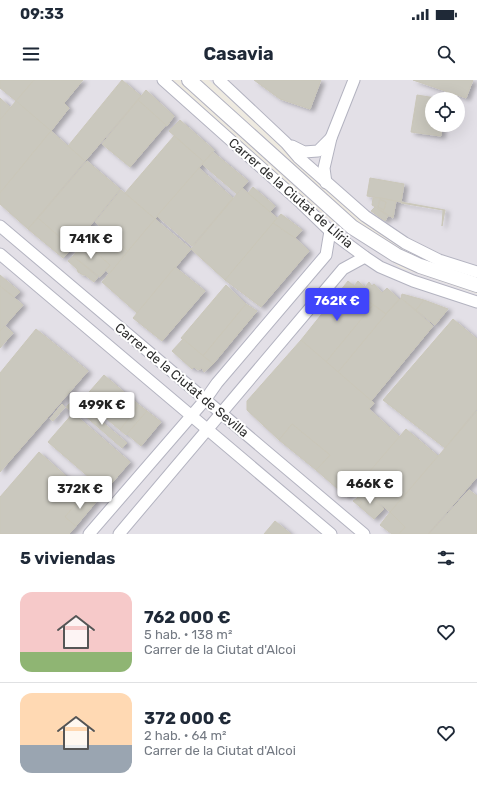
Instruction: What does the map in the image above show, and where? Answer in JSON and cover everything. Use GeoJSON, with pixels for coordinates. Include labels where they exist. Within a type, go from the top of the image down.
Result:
{"type":"FeatureCollection","features":[{"type":"Feature","properties":{"kind":"street","name":"Carrer de la Ciutat de Llíria"},"geometry":{"type":"LineString","coordinates":[[163,80],[301,203],[330,231],[365,257],[380,267],[413,281],[477,302]]}},
{"type":"Feature","properties":{"kind":"street","name":"Carrer de la Ciutat de Llíria"},"geometry":{"type":"LineString","coordinates":[[189,80],[352,227],[396,255],[420,266],[477,285]]}},
{"type":"Feature","properties":{"kind":"street"},"geometry":{"type":"LineString","coordinates":[[219,80],[286,143],[298,157],[365,216],[405,243],[439,260],[477,272]]}},
{"type":"Feature","properties":{"kind":"street"},"geometry":{"type":"LineString","coordinates":[[326,183],[324,168],[331,138],[354,80]]}},
{"type":"Feature","properties":{"kind":"street"},"geometry":{"type":"LineString","coordinates":[[286,143],[304,152],[318,150],[331,138]]}},
{"type":"Feature","properties":{"kind":"street","name":"Carrer de la Ciutat de Sevilla"},"geometry":{"type":"LineString","coordinates":[[0,226],[364,534]]}},
{"type":"Feature","properties":{"kind":"street"},"geometry":{"type":"LineString","coordinates":[[89,534],[205,400],[222,377],[326,255],[330,231]]}},
{"type":"Feature","properties":{"kind":"street","name":"Carrer de la Ciutat de Sevilla"},"geometry":{"type":"LineString","coordinates":[[0,254],[331,534]]}},
{"type":"Feature","properties":{"kind":"street"},"geometry":{"type":"LineString","coordinates":[[119,534],[344,269],[365,257]]}},
{"type":"Feature","properties":{"kind":"shaded area"},"geometry":{"type":"Polygon","coordinates":[[[0,80],[169,80],[336,225],[401,268],[477,294],[477,534],[0,534],[0,80]]]}},
{"type":"Feature","properties":{"kind":"shaded area"},"geometry":{"type":"Polygon","coordinates":[[[209,80],[477,80],[477,276],[357,215],[209,80]]]}},
{"type":"Feature","properties":{"kind":"building"},"geometry":{"type":"Polygon","coordinates":[[[0,80],[34,80],[16,101],[0,88],[0,80]]]}},
{"type":"Feature","properties":{"kind":"building"},"geometry":{"type":"Polygon","coordinates":[[[34,80],[83,80],[64,103],[69,108],[51,131],[16,101],[34,80]]]}},
{"type":"Feature","properties":{"kind":"building"},"geometry":{"type":"Polygon","coordinates":[[[122,80],[141,96],[85,161],[68,146],[122,80]]]}},
{"type":"Feature","properties":{"kind":"building"},"geometry":{"type":"Polygon","coordinates":[[[254,80],[321,80],[310,109],[280,99],[254,80]]]}},
{"type":"Feature","properties":{"kind":"building"},"geometry":{"type":"Polygon","coordinates":[[[413,80],[473,80],[466,98],[465,92],[448,92],[413,80]]]}},
{"type":"Feature","properties":{"kind":"building"},"geometry":{"type":"Polygon","coordinates":[[[146,90],[174,116],[167,126],[138,100],[146,90]]]}},
{"type":"Feature","properties":{"kind":"building"},"geometry":{"type":"Polygon","coordinates":[[[417,95],[425,96],[425,132],[441,132],[441,136],[411,132],[417,95]]]}},
{"type":"Feature","properties":{"kind":"building"},"geometry":{"type":"Polygon","coordinates":[[[0,98],[11,108],[0,120],[0,98]]]}},
{"type":"Feature","properties":{"kind":"building"},"geometry":{"type":"Polygon","coordinates":[[[138,100],[166,125],[130,167],[102,144],[138,100]]]}},
{"type":"Feature","properties":{"kind":"building"},"geometry":{"type":"Polygon","coordinates":[[[16,101],[51,131],[0,193],[0,120],[16,101]]]}},
{"type":"Feature","properties":{"kind":"building"},"geometry":{"type":"Polygon","coordinates":[[[180,120],[214,150],[204,162],[169,131],[180,120]]]}},
{"type":"Feature","properties":{"kind":"building"},"geometry":{"type":"Polygon","coordinates":[[[51,131],[85,161],[28,229],[0,204],[0,193],[51,131]]]}},
{"type":"Feature","properties":{"kind":"building"},"geometry":{"type":"Polygon","coordinates":[[[174,136],[204,162],[155,219],[125,193],[174,136]]]}},
{"type":"Feature","properties":{"kind":"building"},"geometry":{"type":"Polygon","coordinates":[[[213,152],[248,181],[237,194],[202,164],[213,152]]]}},
{"type":"Feature","properties":{"kind":"building"},"geometry":{"type":"Polygon","coordinates":[[[87,161],[120,189],[72,248],[38,218],[87,161]]]}},
{"type":"Feature","properties":{"kind":"building"},"geometry":{"type":"Polygon","coordinates":[[[199,168],[233,198],[192,246],[157,216],[199,168]]]}},
{"type":"Feature","properties":{"kind":"building"},"geometry":{"type":"Polygon","coordinates":[[[370,178],[404,184],[401,202],[367,196],[370,178]]]}},
{"type":"Feature","properties":{"kind":"building"},"geometry":{"type":"Polygon","coordinates":[[[253,187],[275,206],[270,212],[248,193],[253,187]]]}},
{"type":"Feature","properties":{"kind":"building"},"geometry":{"type":"Polygon","coordinates":[[[242,188],[277,218],[225,280],[191,249],[242,188]]]}},
{"type":"Feature","properties":{"kind":"building"},"geometry":{"type":"Polygon","coordinates":[[[121,190],[155,219],[128,251],[95,222],[121,190]]]}},
{"type":"Feature","properties":{"kind":"building"},"geometry":{"type":"Polygon","coordinates":[[[373,198],[380,198],[396,201],[393,218],[372,205],[373,198]],[[380,198],[378,207],[384,210],[386,202],[380,198]]]}},
{"type":"Feature","properties":{"kind":"building"},"geometry":{"type":"Polygon","coordinates":[[[380,200],[386,202],[384,210],[378,207],[380,200]]]}},
{"type":"Feature","properties":{"kind":"building"},"geometry":{"type":"Polygon","coordinates":[[[401,202],[445,210],[442,226],[443,210],[401,202]]]}},
{"type":"Feature","properties":{"kind":"building"},"geometry":{"type":"Polygon","coordinates":[[[375,207],[388,216],[385,221],[371,211],[375,207]]]}},
{"type":"Feature","properties":{"kind":"building"},"geometry":{"type":"Polygon","coordinates":[[[281,214],[302,230],[295,238],[273,223],[281,214]]]}},
{"type":"Feature","properties":{"kind":"building"},"geometry":{"type":"Polygon","coordinates":[[[38,218],[72,248],[63,258],[28,229],[38,218]]]}},
{"type":"Feature","properties":{"kind":"building"},"geometry":{"type":"Polygon","coordinates":[[[155,219],[191,249],[137,313],[102,282],[155,219]]]}},
{"type":"Feature","properties":{"kind":"building"},"geometry":{"type":"Polygon","coordinates":[[[273,223],[295,238],[309,251],[261,307],[225,280],[273,223]]]}},
{"type":"Feature","properties":{"kind":"building"},"geometry":{"type":"Polygon","coordinates":[[[99,226],[128,251],[109,274],[106,270],[110,265],[84,242],[99,226]]]}},
{"type":"Feature","properties":{"kind":"building"},"geometry":{"type":"Polygon","coordinates":[[[84,242],[110,265],[100,277],[73,256],[84,242]]]}},
{"type":"Feature","properties":{"kind":"building"},"geometry":{"type":"Polygon","coordinates":[[[73,256],[98,277],[94,282],[78,272],[77,269],[68,261],[73,256]]]}},
{"type":"Feature","properties":{"kind":"building"},"geometry":{"type":"Polygon","coordinates":[[[175,267],[205,291],[162,341],[133,318],[175,267]]]}},
{"type":"Feature","properties":{"kind":"building"},"geometry":{"type":"Polygon","coordinates":[[[0,275],[20,292],[14,297],[0,286],[0,275]]]}},
{"type":"Feature","properties":{"kind":"building"},"geometry":{"type":"Polygon","coordinates":[[[348,281],[365,295],[363,297],[373,305],[326,362],[301,340],[348,281]]]}},
{"type":"Feature","properties":{"kind":"building"},"geometry":{"type":"Polygon","coordinates":[[[358,281],[369,291],[365,295],[354,286],[358,281]]]}},
{"type":"Feature","properties":{"kind":"building"},"geometry":{"type":"Polygon","coordinates":[[[369,282],[372,286],[374,284],[382,293],[387,288],[399,299],[386,314],[363,297],[369,291],[365,287],[369,282]]]}},
{"type":"Feature","properties":{"kind":"building"},"geometry":{"type":"Polygon","coordinates":[[[226,285],[246,304],[203,356],[181,338],[226,285]]]}},
{"type":"Feature","properties":{"kind":"building"},"geometry":{"type":"Polygon","coordinates":[[[0,286],[23,305],[0,331],[0,286]]]}},
{"type":"Feature","properties":{"kind":"building"},"geometry":{"type":"Polygon","coordinates":[[[402,294],[424,300],[416,310],[401,298],[402,294]]]}},
{"type":"Feature","properties":{"kind":"building"},"geometry":{"type":"Polygon","coordinates":[[[401,298],[433,326],[371,401],[338,372],[401,298]]]}},
{"type":"Feature","properties":{"kind":"building"},"geometry":{"type":"Polygon","coordinates":[[[424,300],[448,309],[435,325],[416,310],[424,300]]]}},
{"type":"Feature","properties":{"kind":"building"},"geometry":{"type":"Polygon","coordinates":[[[246,304],[257,311],[213,364],[203,356],[246,304]]]}},
{"type":"Feature","properties":{"kind":"building"},"geometry":{"type":"Polygon","coordinates":[[[373,305],[386,314],[338,372],[326,362],[373,305]]]}},
{"type":"Feature","properties":{"kind":"building"},"geometry":{"type":"Polygon","coordinates":[[[453,319],[477,339],[477,409],[445,448],[383,400],[453,319]]]}},
{"type":"Feature","properties":{"kind":"building"},"geometry":{"type":"Polygon","coordinates":[[[5,326],[13,333],[0,348],[0,331],[5,326]]]}},
{"type":"Feature","properties":{"kind":"building"},"geometry":{"type":"Polygon","coordinates":[[[36,329],[88,371],[0,472],[0,373],[36,329]]]}},
{"type":"Feature","properties":{"kind":"building"},"geometry":{"type":"Polygon","coordinates":[[[183,339],[213,364],[204,372],[202,368],[198,370],[194,367],[192,369],[172,351],[183,339]]]}},
{"type":"Feature","properties":{"kind":"building"},"geometry":{"type":"Polygon","coordinates":[[[301,340],[374,403],[369,409],[400,437],[347,497],[316,470],[330,455],[292,424],[279,440],[247,410],[247,401],[301,340]]]}},
{"type":"Feature","properties":{"kind":"building"},"geometry":{"type":"Polygon","coordinates":[[[104,375],[139,405],[120,430],[83,399],[104,375]]]}},
{"type":"Feature","properties":{"kind":"building"},"geometry":{"type":"Polygon","coordinates":[[[71,402],[75,406],[71,411],[66,407],[71,402]]]}},
{"type":"Feature","properties":{"kind":"building"},"geometry":{"type":"Polygon","coordinates":[[[80,403],[127,443],[122,448],[76,408],[80,403]]]}},
{"type":"Feature","properties":{"kind":"building"},"geometry":{"type":"Polygon","coordinates":[[[62,404],[65,407],[53,421],[50,419],[62,404]]]}},
{"type":"Feature","properties":{"kind":"building"},"geometry":{"type":"Polygon","coordinates":[[[139,405],[147,411],[126,435],[120,430],[139,405]]]}},
{"type":"Feature","properties":{"kind":"building"},"geometry":{"type":"Polygon","coordinates":[[[147,411],[161,422],[141,446],[127,434],[147,411]]]}},
{"type":"Feature","properties":{"kind":"building"},"geometry":{"type":"Polygon","coordinates":[[[477,411],[477,477],[428,534],[399,534],[405,527],[390,512],[477,411]]]}},
{"type":"Feature","properties":{"kind":"building"},"geometry":{"type":"Polygon","coordinates":[[[73,413],[130,462],[105,491],[48,442],[73,413]]]}},
{"type":"Feature","properties":{"kind":"building"},"geometry":{"type":"Polygon","coordinates":[[[292,424],[330,455],[316,470],[279,440],[292,424]]]}},
{"type":"Feature","properties":{"kind":"building"},"geometry":{"type":"Polygon","coordinates":[[[406,429],[438,456],[390,512],[358,485],[406,429]]]}},
{"type":"Feature","properties":{"kind":"building"},"geometry":{"type":"Polygon","coordinates":[[[39,452],[85,493],[65,517],[76,526],[69,534],[0,534],[0,497],[39,452]]]}},
{"type":"Feature","properties":{"kind":"building"},"geometry":{"type":"Polygon","coordinates":[[[364,490],[384,509],[374,519],[359,506],[362,503],[357,498],[364,490]]]}},
{"type":"Feature","properties":{"kind":"building"},"geometry":{"type":"Polygon","coordinates":[[[469,490],[477,496],[477,534],[429,534],[469,490]]]}},
{"type":"Feature","properties":{"kind":"building"},"geometry":{"type":"Polygon","coordinates":[[[85,493],[96,502],[76,526],[65,517],[85,493]]]}},
{"type":"Feature","properties":{"kind":"building"},"geometry":{"type":"Polygon","coordinates":[[[357,498],[362,503],[359,506],[353,501],[357,498]]]}},
{"type":"Feature","properties":{"kind":"building"},"geometry":{"type":"Polygon","coordinates":[[[390,512],[405,527],[399,534],[392,534],[380,525],[390,512]]]}},
{"type":"Feature","properties":{"kind":"building"},"geometry":{"type":"Polygon","coordinates":[[[275,521],[291,534],[264,534],[275,521]]]}}]}
